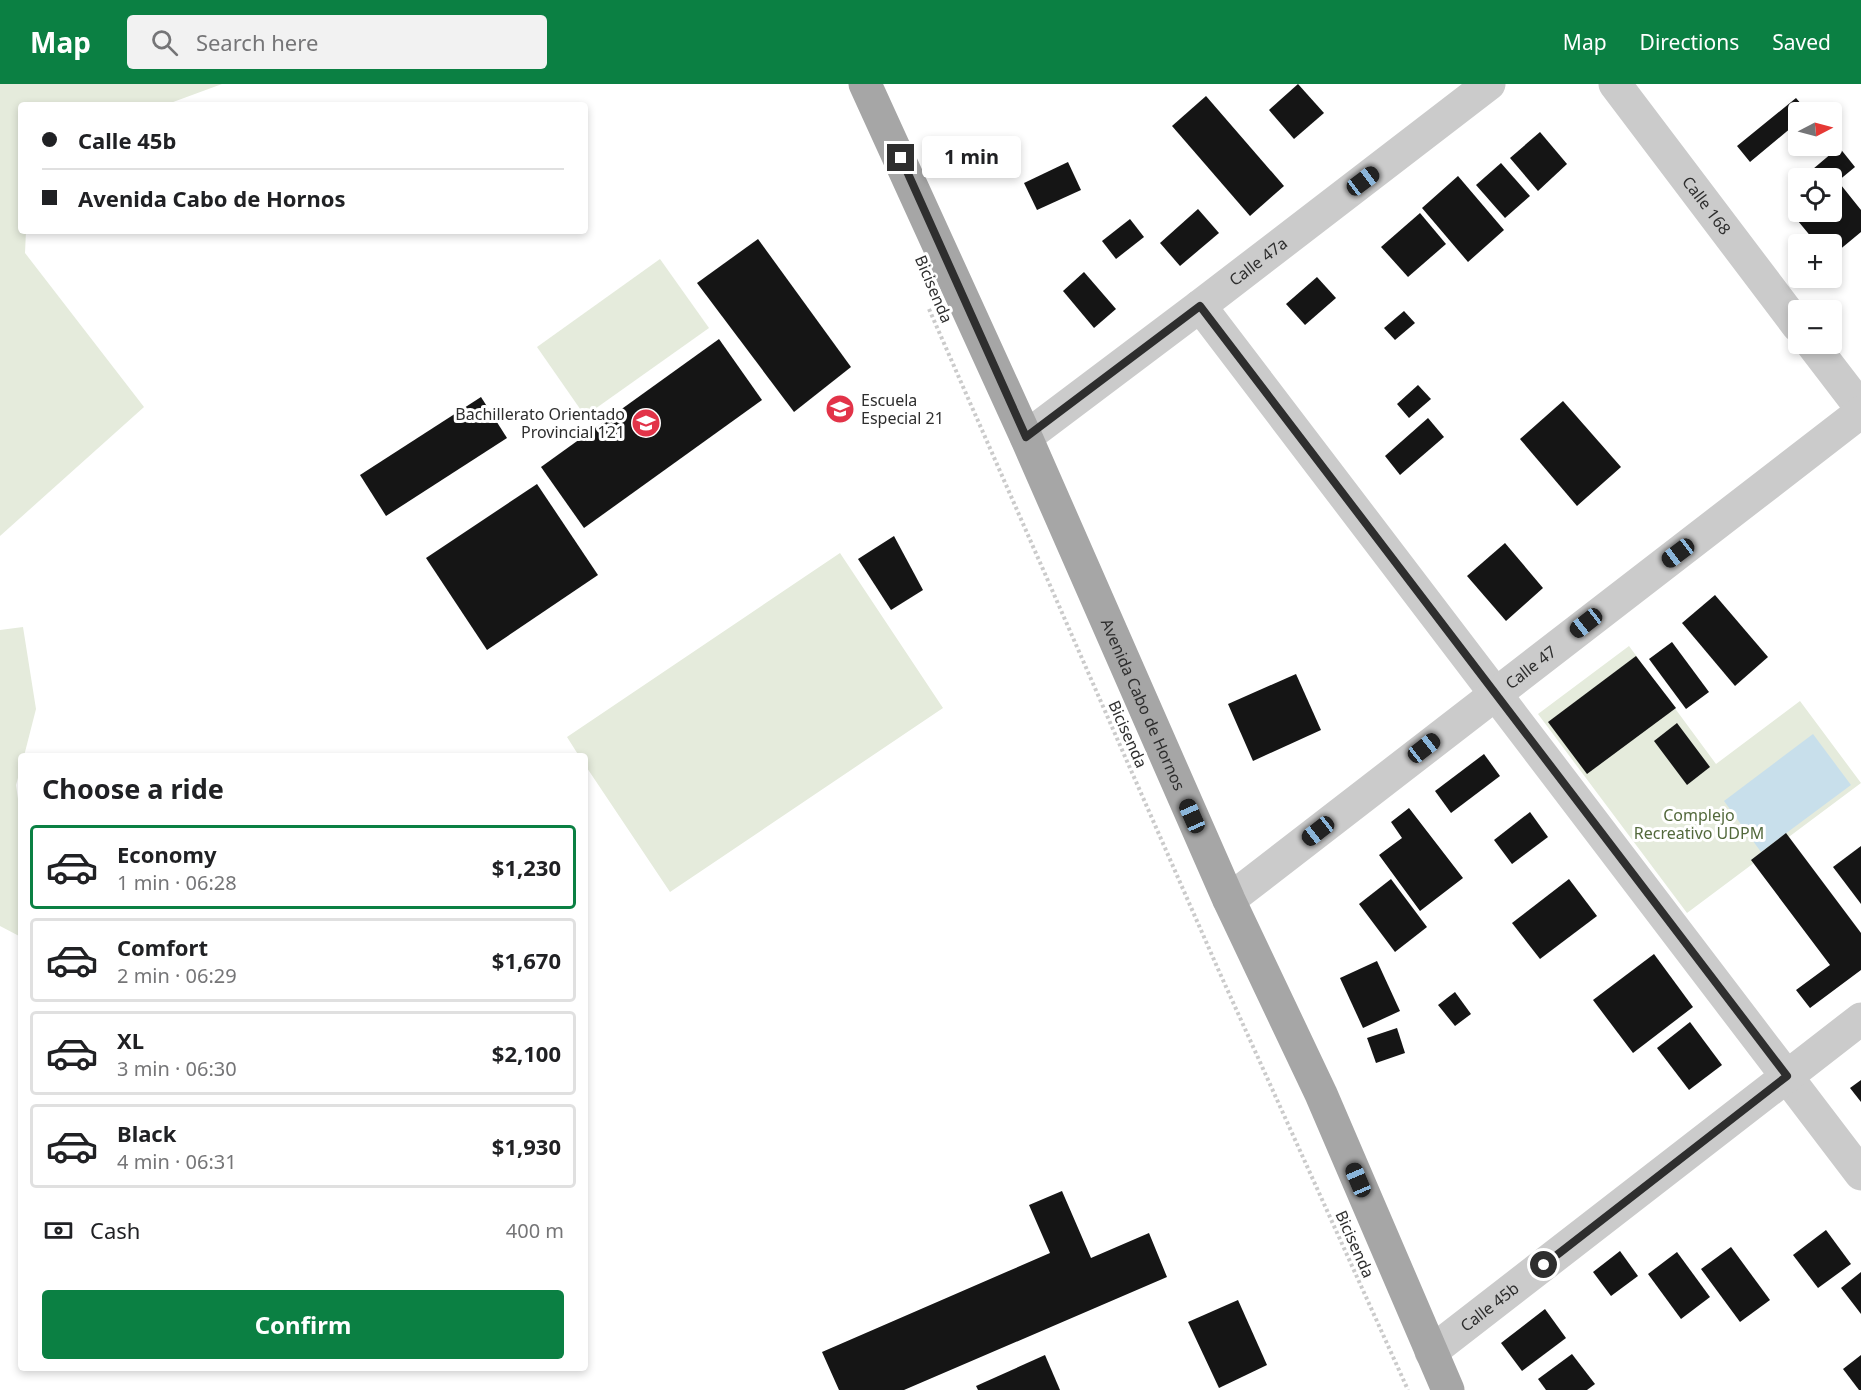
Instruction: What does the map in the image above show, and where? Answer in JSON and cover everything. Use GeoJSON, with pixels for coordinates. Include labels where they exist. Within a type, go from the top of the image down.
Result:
{"type":"FeatureCollection","features":[{"type":"Feature","properties":{"kind":"main road","name":"Avenida Cabo de Hornos"},"geometry":{"type":"LineString","coordinates":[[865,84],[1026,437],[1229,900],[1321,1094],[1448,1390]]}},
{"type":"Feature","properties":{"kind":"street","name":"Calle 47a"},"geometry":{"type":"LineString","coordinates":[[1026,437],[1489,84]]}},
{"type":"Feature","properties":{"kind":"street","name":"Calle 168"},"geometry":{"type":"LineString","coordinates":[[1615,84],[1788,313]]}},
{"type":"Feature","properties":{"kind":"street"},"geometry":{"type":"LineString","coordinates":[[1200,306],[1861,1174]]}},
{"type":"Feature","properties":{"kind":"street"},"geometry":{"type":"LineString","coordinates":[[1819,354],[1861,410]]}},
{"type":"Feature","properties":{"kind":"street","name":"Calle 47"},"geometry":{"type":"LineString","coordinates":[[1229,900],[1861,410]]}},
{"type":"Feature","properties":{"kind":"street","name":"Calle 45b"},"geometry":{"type":"LineString","coordinates":[[1431,1352],[1861,1019]]}},
{"type":"Feature","properties":{"kind":"path","name":"Bicisenda"},"geometry":{"type":"LineString","coordinates":[[926,302],[1218,969],[1408,1390]]}},
{"type":"Feature","properties":{"kind":"green space"},"geometry":{"type":"Polygon","coordinates":[[[0,84],[222,84],[173,102],[18,102],[18,234],[26,234],[25,253],[144,407],[0,536],[0,84]]]}},
{"type":"Feature","properties":{"kind":"green space"},"geometry":{"type":"Polygon","coordinates":[[[660,259],[709,328],[585,416],[537,347],[660,259]]]}},
{"type":"Feature","properties":{"kind":"green space"},"geometry":{"type":"Polygon","coordinates":[[[840,553],[943,708],[670,892],[588,769],[588,753],[577,753],[567,737],[840,553]]]}},
{"type":"Feature","properties":{"kind":"green space"},"geometry":{"type":"Polygon","coordinates":[[[23,627],[36,709],[25,753],[18,753],[16,785],[18,799],[18,935],[0,926],[0,630],[23,627]]]}},
{"type":"Feature","properties":{"kind":"green space","name":"Complejo Recreativo UDPM"},"geometry":{"type":"Polygon","coordinates":[[[1629,646],[1716,764],[1800,701],[1861,783],[1687,913],[1538,714],[1629,646]]]}},
{"type":"Feature","properties":{"kind":"water"},"geometry":{"type":"Polygon","coordinates":[[[1813,734],[1851,785],[1761,852],[1724,801],[1813,734]]]}},
{"type":"Feature","properties":{"kind":"building"},"geometry":{"type":"Polygon","coordinates":[[[1298,84],[1324,113],[1294,139],[1269,110],[1298,84]]]}},
{"type":"Feature","properties":{"kind":"building"},"geometry":{"type":"Polygon","coordinates":[[[1206,96],[1284,186],[1250,216],[1172,126],[1206,96]]]}},
{"type":"Feature","properties":{"kind":"building"},"geometry":{"type":"Polygon","coordinates":[[[1788,105],[1788,130],[1750,162],[1737,146],[1788,105]]]}},
{"type":"Feature","properties":{"kind":"building"},"geometry":{"type":"Polygon","coordinates":[[[1540,132],[1567,164],[1538,191],[1510,158],[1540,132]]]}},
{"type":"Feature","properties":{"kind":"building"},"geometry":{"type":"Polygon","coordinates":[[[1842,151],[1855,167],[1842,178],[1842,168],[1814,168],[1828,156],[1842,156],[1842,151]]]}},
{"type":"Feature","properties":{"kind":"building"},"geometry":{"type":"Polygon","coordinates":[[[1068,162],[1081,190],[1037,210],[1024,183],[1068,162]]]}},
{"type":"Feature","properties":{"kind":"building"},"geometry":{"type":"Polygon","coordinates":[[[1501,163],[1530,196],[1505,218],[1476,185],[1501,163]]]}},
{"type":"Feature","properties":{"kind":"building"},"geometry":{"type":"Polygon","coordinates":[[[1458,176],[1504,230],[1468,262],[1422,208],[1458,176]]]}},
{"type":"Feature","properties":{"kind":"building"},"geometry":{"type":"Polygon","coordinates":[[[1842,186],[1861,210],[1861,232],[1842,248],[1842,234],[1809,234],[1799,222],[1842,222],[1842,186]]]}},
{"type":"Feature","properties":{"kind":"building"},"geometry":{"type":"Polygon","coordinates":[[[1198,209],[1219,233],[1180,266],[1160,243],[1198,209]]]}},
{"type":"Feature","properties":{"kind":"building"},"geometry":{"type":"Polygon","coordinates":[[[1420,213],[1446,244],[1408,277],[1381,247],[1420,213]]]}},
{"type":"Feature","properties":{"kind":"building"},"geometry":{"type":"Polygon","coordinates":[[[1130,219],[1144,237],[1116,259],[1102,241],[1130,219]]]}},
{"type":"Feature","properties":{"kind":"building"},"geometry":{"type":"Polygon","coordinates":[[[758,239],[851,367],[794,412],[697,283],[758,239]]]}},
{"type":"Feature","properties":{"kind":"building"},"geometry":{"type":"Polygon","coordinates":[[[1084,272],[1116,309],[1094,328],[1063,291],[1084,272]]]}},
{"type":"Feature","properties":{"kind":"building"},"geometry":{"type":"Polygon","coordinates":[[[1317,277],[1336,298],[1305,325],[1286,304],[1317,277]]]}},
{"type":"Feature","properties":{"kind":"building"},"geometry":{"type":"Polygon","coordinates":[[[1404,311],[1415,323],[1395,340],[1384,328],[1404,311]]]}},
{"type":"Feature","properties":{"kind":"building"},"geometry":{"type":"Polygon","coordinates":[[[719,339],[762,400],[584,528],[541,467],[719,339]]]}},
{"type":"Feature","properties":{"kind":"building"},"geometry":{"type":"Polygon","coordinates":[[[1418,385],[1431,399],[1409,418],[1397,404],[1418,385]]]}},
{"type":"Feature","properties":{"kind":"building"},"geometry":{"type":"Polygon","coordinates":[[[481,397],[507,438],[386,516],[360,475],[481,397]]]}},
{"type":"Feature","properties":{"kind":"building"},"geometry":{"type":"Polygon","coordinates":[[[1563,401],[1621,467],[1577,506],[1520,439],[1563,401]]]}},
{"type":"Feature","properties":{"kind":"building"},"geometry":{"type":"Polygon","coordinates":[[[1428,418],[1444,437],[1400,475],[1385,456],[1428,418]]]}},
{"type":"Feature","properties":{"kind":"building"},"geometry":{"type":"Polygon","coordinates":[[[537,484],[598,575],[487,650],[426,558],[537,484]]]}},
{"type":"Feature","properties":{"kind":"building"},"geometry":{"type":"Polygon","coordinates":[[[894,536],[923,590],[891,610],[858,559],[894,536]]]}},
{"type":"Feature","properties":{"kind":"building"},"geometry":{"type":"Polygon","coordinates":[[[1505,543],[1543,588],[1506,621],[1467,576],[1505,543]]]}},
{"type":"Feature","properties":{"kind":"building"},"geometry":{"type":"Polygon","coordinates":[[[1715,595],[1768,657],[1735,686],[1682,623],[1715,595]]]}},
{"type":"Feature","properties":{"kind":"building"},"geometry":{"type":"Polygon","coordinates":[[[1672,642],[1709,692],[1686,709],[1649,659],[1672,642]]]}},
{"type":"Feature","properties":{"kind":"building"},"geometry":{"type":"Polygon","coordinates":[[[1636,656],[1676,708],[1587,774],[1548,722],[1636,656]]]}},
{"type":"Feature","properties":{"kind":"building"},"geometry":{"type":"Polygon","coordinates":[[[1296,674],[1321,730],[1253,761],[1228,704],[1296,674]]]}},
{"type":"Feature","properties":{"kind":"building"},"geometry":{"type":"Polygon","coordinates":[[[1677,723],[1710,767],[1687,785],[1654,741],[1677,723]]]}},
{"type":"Feature","properties":{"kind":"building"},"geometry":{"type":"Polygon","coordinates":[[[1484,754],[1500,776],[1451,813],[1435,791],[1484,754]]]}},
{"type":"Feature","properties":{"kind":"building"},"geometry":{"type":"Polygon","coordinates":[[[1409,808],[1463,878],[1420,911],[1379,855],[1402,838],[1391,822],[1409,808]]]}},
{"type":"Feature","properties":{"kind":"building"},"geometry":{"type":"Polygon","coordinates":[[[1530,812],[1548,837],[1512,864],[1494,840],[1530,812]]]}},
{"type":"Feature","properties":{"kind":"building"},"geometry":{"type":"Polygon","coordinates":[[[1786,833],[1861,933],[1861,970],[1810,1008],[1796,990],[1830,965],[1751,860],[1786,833]]]}},
{"type":"Feature","properties":{"kind":"building"},"geometry":{"type":"Polygon","coordinates":[[[1861,846],[1861,904],[1833,867],[1861,846]]]}},
{"type":"Feature","properties":{"kind":"building"},"geometry":{"type":"Polygon","coordinates":[[[1391,879],[1427,927],[1395,952],[1359,904],[1391,879]]]}},
{"type":"Feature","properties":{"kind":"building"},"geometry":{"type":"Polygon","coordinates":[[[1569,879],[1597,916],[1540,959],[1512,923],[1569,879]]]}},
{"type":"Feature","properties":{"kind":"building"},"geometry":{"type":"Polygon","coordinates":[[[1654,954],[1693,1007],[1633,1053],[1593,1000],[1654,954]]]}},
{"type":"Feature","properties":{"kind":"building"},"geometry":{"type":"Polygon","coordinates":[[[1377,961],[1400,1011],[1363,1028],[1340,978],[1377,961]]]}},
{"type":"Feature","properties":{"kind":"building"},"geometry":{"type":"Polygon","coordinates":[[[1455,992],[1471,1014],[1455,1026],[1438,1005],[1455,992]]]}},
{"type":"Feature","properties":{"kind":"building"},"geometry":{"type":"Polygon","coordinates":[[[1690,1022],[1722,1065],[1689,1090],[1657,1048],[1690,1022]]]}},
{"type":"Feature","properties":{"kind":"building"},"geometry":{"type":"Polygon","coordinates":[[[1397,1028],[1405,1053],[1376,1063],[1367,1038],[1397,1028]]]}},
{"type":"Feature","properties":{"kind":"building"},"geometry":{"type":"Polygon","coordinates":[[[1861,1080],[1861,1102],[1850,1088],[1861,1080]]]}},
{"type":"Feature","properties":{"kind":"building"},"geometry":{"type":"Polygon","coordinates":[[[1062,1191],[1091,1258],[1149,1233],[1167,1277],[904,1390],[839,1390],[822,1352],[1050,1253],[1029,1205],[1062,1191]]]}},
{"type":"Feature","properties":{"kind":"building"},"geometry":{"type":"Polygon","coordinates":[[[1826,1230],[1851,1264],[1818,1288],[1793,1255],[1826,1230]]]}},
{"type":"Feature","properties":{"kind":"building"},"geometry":{"type":"Polygon","coordinates":[[[1731,1247],[1770,1300],[1740,1322],[1701,1269],[1731,1247]]]}},
{"type":"Feature","properties":{"kind":"building"},"geometry":{"type":"Polygon","coordinates":[[[1620,1251],[1638,1276],[1611,1296],[1593,1272],[1620,1251]]]}},
{"type":"Feature","properties":{"kind":"building"},"geometry":{"type":"Polygon","coordinates":[[[1677,1252],[1710,1297],[1681,1319],[1648,1274],[1677,1252]]]}},
{"type":"Feature","properties":{"kind":"building"},"geometry":{"type":"Polygon","coordinates":[[[1861,1272],[1861,1314],[1841,1288],[1861,1272]]]}},
{"type":"Feature","properties":{"kind":"building"},"geometry":{"type":"Polygon","coordinates":[[[1238,1300],[1267,1365],[1219,1388],[1188,1322],[1238,1300]]]}},
{"type":"Feature","properties":{"kind":"building"},"geometry":{"type":"Polygon","coordinates":[[[1545,1309],[1566,1338],[1522,1371],[1501,1343],[1545,1309]]]}},
{"type":"Feature","properties":{"kind":"building"},"geometry":{"type":"Polygon","coordinates":[[[1572,1354],[1595,1384],[1587,1390],[1546,1390],[1538,1379],[1572,1354]]]}},
{"type":"Feature","properties":{"kind":"building"},"geometry":{"type":"Polygon","coordinates":[[[1045,1355],[1060,1390],[978,1390],[976,1386],[1045,1355]]]}},
{"type":"Feature","properties":{"kind":"building"},"geometry":{"type":"Polygon","coordinates":[[[1861,1355],[1861,1390],[1859,1390],[1843,1369],[1861,1355]]]}},
{"type":"Feature","properties":{"kind":"place","name":"Escuela Especial 21"},"geometry":{"type":"Point","coordinates":[840,409]}},
{"type":"Feature","properties":{"kind":"place","name":"Bachillerato Orientado Provincial 121"},"geometry":{"type":"Point","coordinates":[646,423]}},
{"type":"Feature","properties":{"kind":"route"},"geometry":{"type":"LineString","coordinates":[[901,158],[1026,437],[1200,306],[1787,1076],[1544,1265]]}}]}
